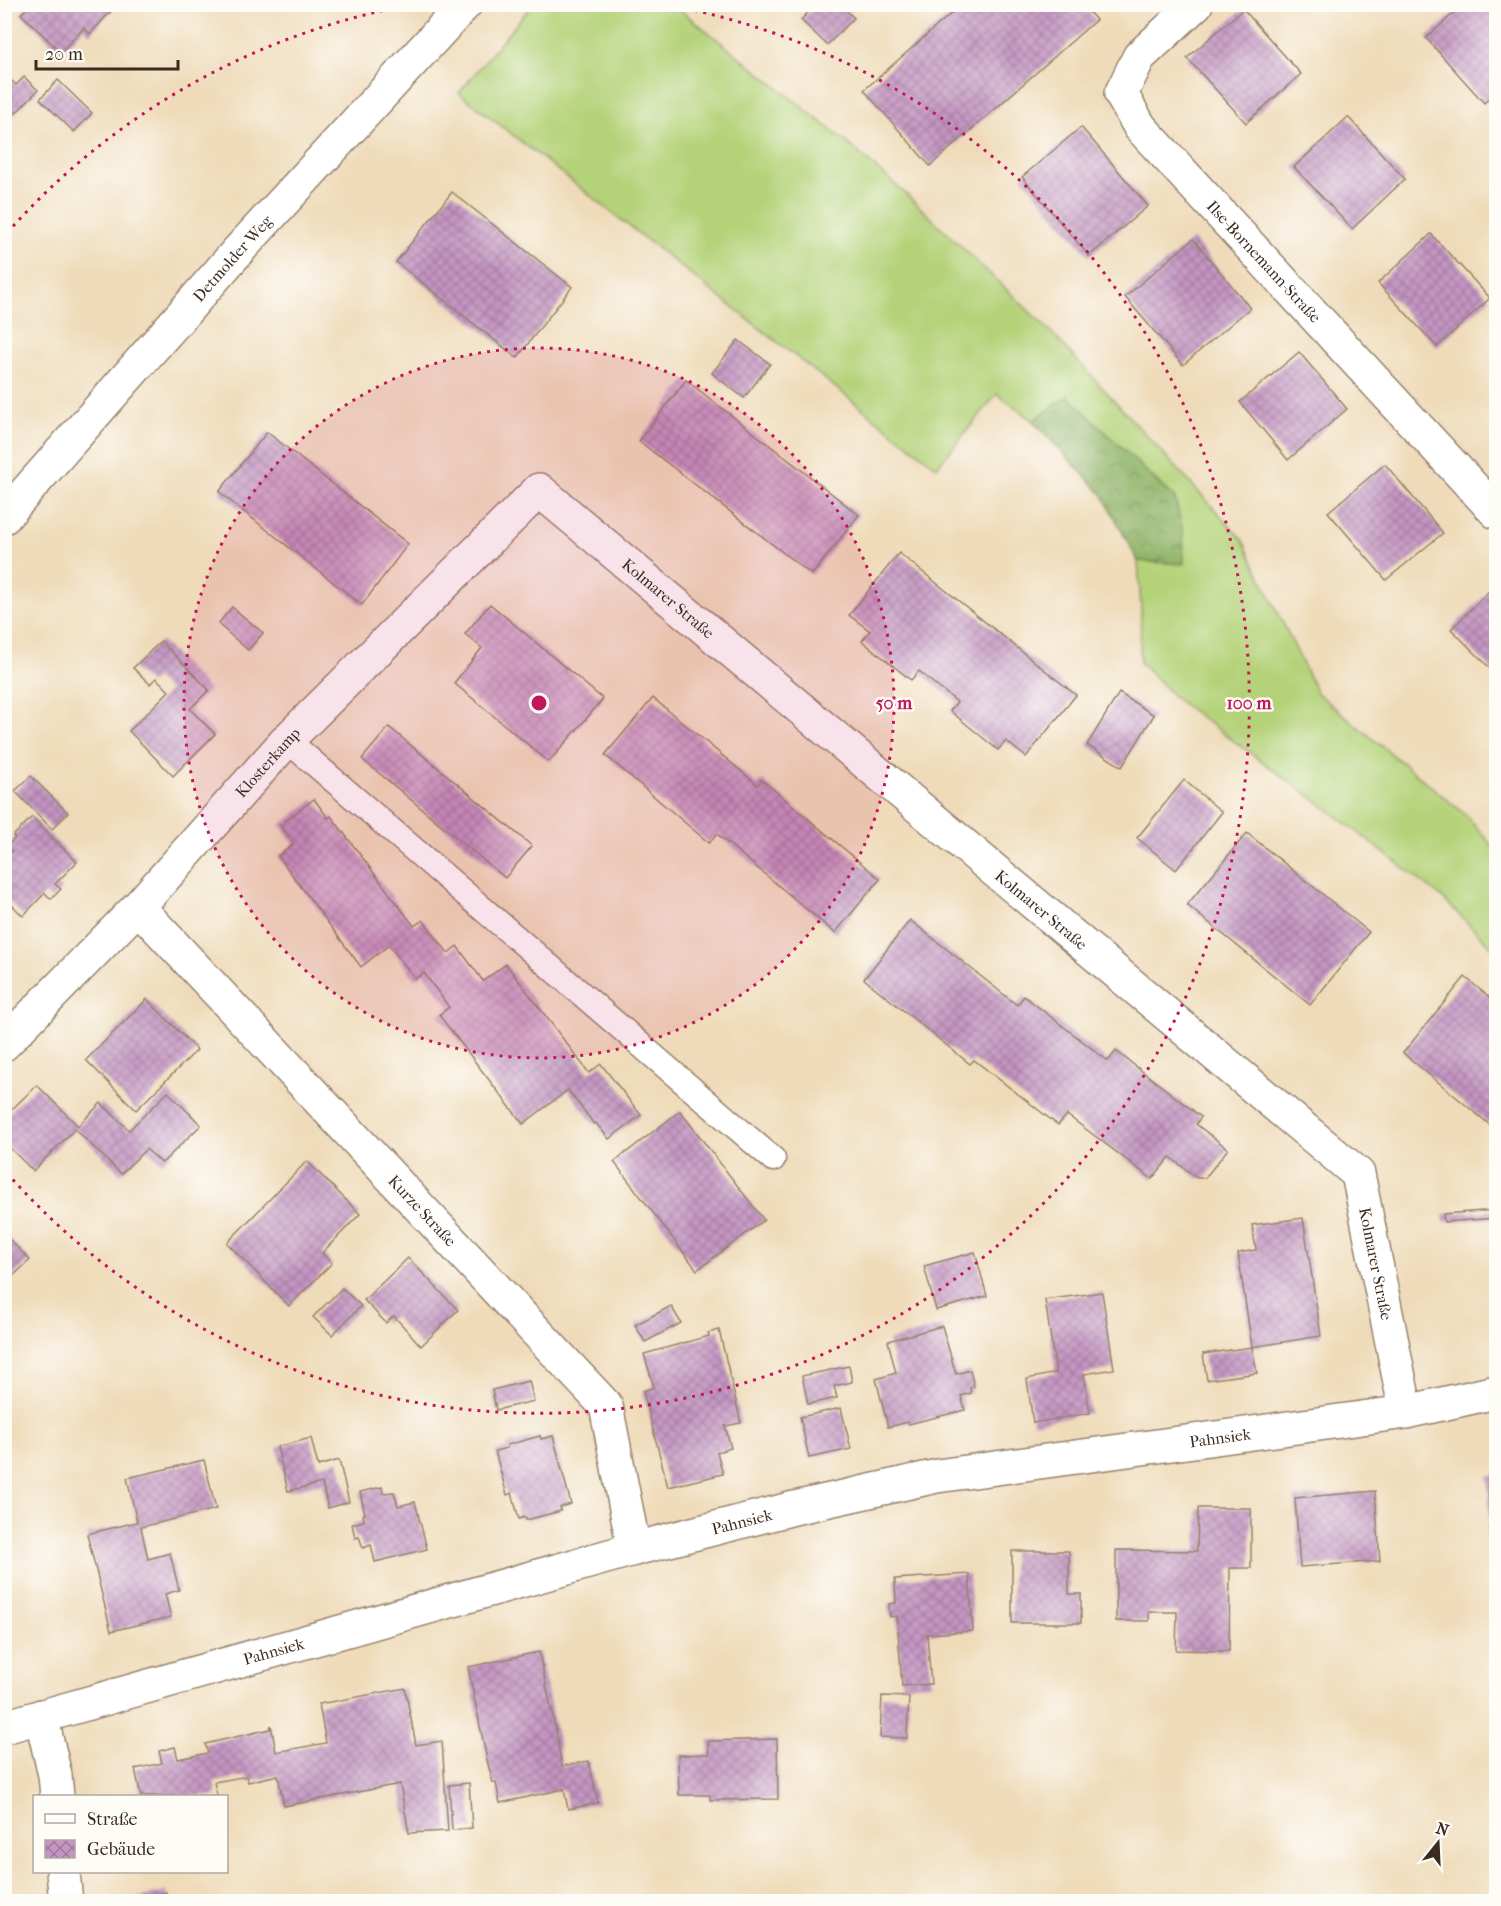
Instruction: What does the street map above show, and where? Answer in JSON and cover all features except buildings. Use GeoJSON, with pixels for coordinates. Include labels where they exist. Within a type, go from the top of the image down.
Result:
{"type":"FeatureCollection","features":[{"type":"Feature","properties":{"kind":"street","name":"Detmolder Weg"},"geometry":{"type":"LineString","coordinates":[[4,517],[237,252],[465,4]]}},
{"type":"Feature","properties":{"kind":"street","name":"Ilse-Bornemann-Straße"},"geometry":{"type":"LineString","coordinates":[[1196,4],[1139,57],[1121,94],[1140,127],[1497,512]]}},
{"type":"Feature","properties":{"kind":"street","name":"Klosterkamp"},"geometry":{"type":"LineString","coordinates":[[4,1044],[138,908],[287,740],[539,490]]}},
{"type":"Feature","properties":{"kind":"street","name":"Kolmarer Straße"},"geometry":{"type":"LineString","coordinates":[[539,490],[1358,1174],[1406,1412]]}},
{"type":"Feature","properties":{"kind":"street","name":"Kurze Straße"},"geometry":{"type":"LineString","coordinates":[[138,908],[606,1406],[634,1549]]}},
{"type":"Feature","properties":{"kind":"street","name":"Pahnsiek"},"geometry":{"type":"LineString","coordinates":[[4,1727],[634,1549],[794,1508],[937,1476],[1406,1412],[1497,1392]]}},
{"type":"Feature","properties":{"kind":"street"},"geometry":{"type":"LineString","coordinates":[[41,1716],[56,1775],[57,1795]]}},
{"type":"Feature","properties":{"kind":"street"},"geometry":{"type":"LineString","coordinates":[[63,1873],[66,1902]]}},
{"type":"Feature","properties":{"kind":"lane"},"geometry":{"type":"LineString","coordinates":[[287,740],[773,1159]]}},
{"type":"Feature","properties":{"kind":"green space"},"geometry":{"type":"Polygon","coordinates":[[[532,5],[674,5],[844,140],[907,195],[1050,331],[1242,539],[1317,693],[1466,815],[1496,850],[1496,951],[1440,896],[1329,810],[1176,699],[1140,662],[1141,608],[1138,561],[1183,563],[1067,397],[1033,421],[997,394],[937,467],[459,93],[532,5]]]}},
{"type":"Feature","properties":{"kind":"green space"},"geometry":{"type":"Polygon","coordinates":[[[1068,396],[1175,499],[1183,532],[1184,564],[1138,561],[1102,494],[1033,421],[1068,396]]]}}]}
